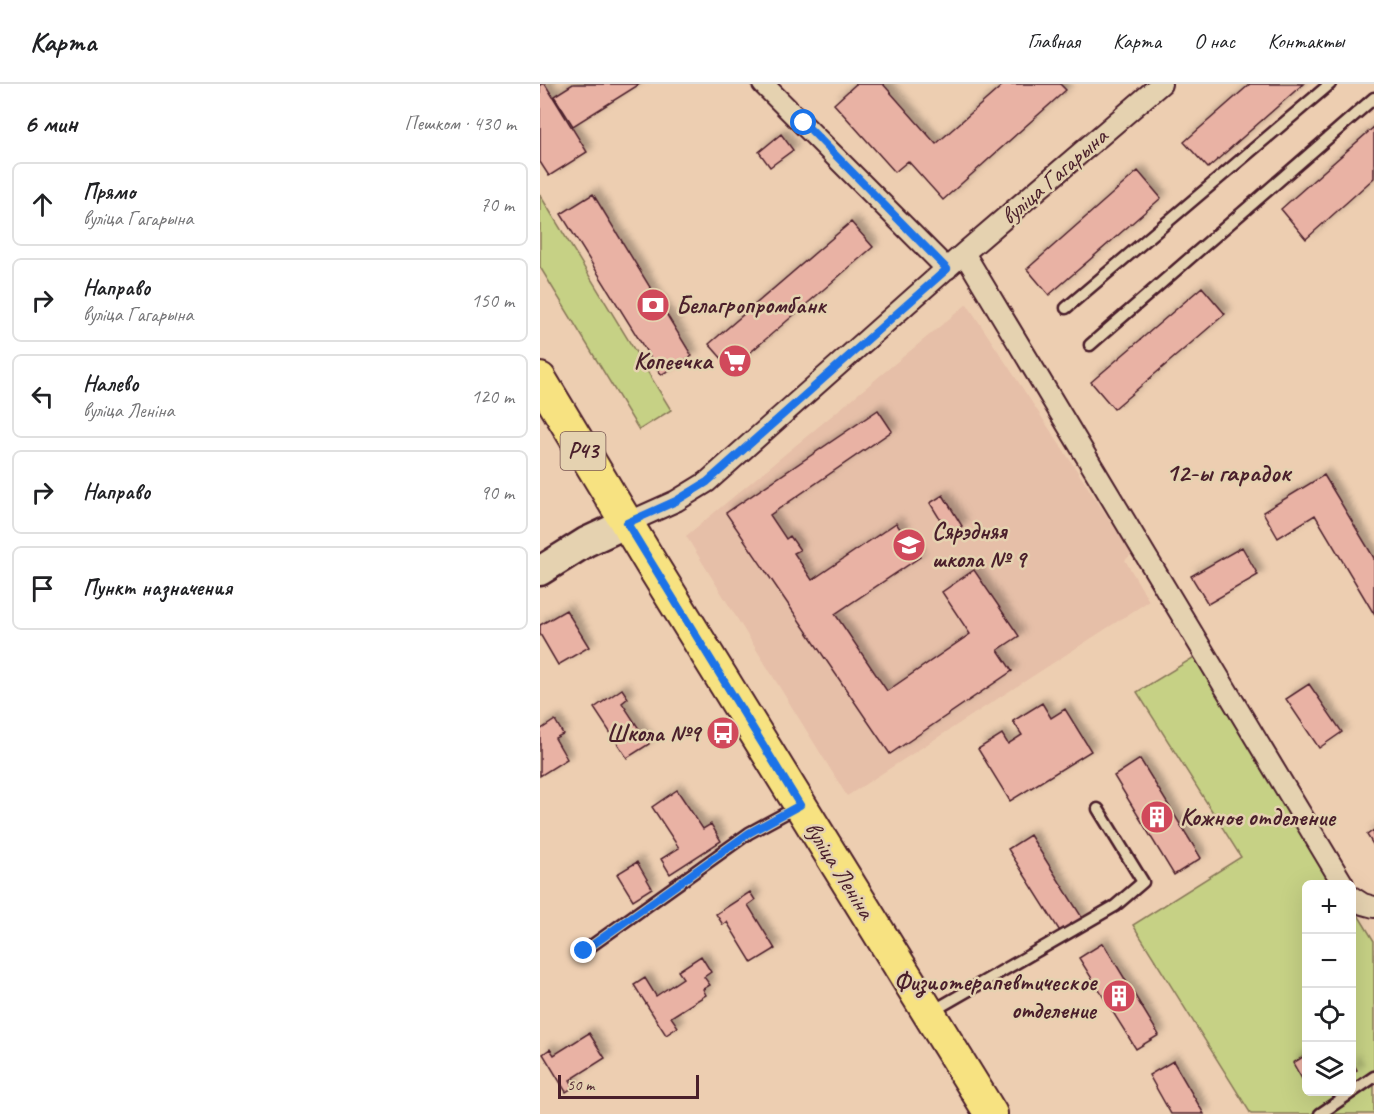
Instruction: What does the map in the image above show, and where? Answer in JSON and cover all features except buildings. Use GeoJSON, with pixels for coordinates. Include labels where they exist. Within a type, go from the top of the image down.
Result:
{"type":"FeatureCollection","features":[{"type":"Feature","properties":{"kind":"main road","name":"вуліца Леніна"},"geometry":{"type":"LineString","coordinates":[[540,379],[991,1114]]}},
{"type":"Feature","properties":{"kind":"main road","name":"вуліца Гагарына"},"geometry":{"type":"LineString","coordinates":[[540,571],[585,542],[627,523]]}},
{"type":"Feature","properties":{"kind":"street"},"geometry":{"type":"LineString","coordinates":[[763,84],[947,269]]}},
{"type":"Feature","properties":{"kind":"street","name":"вуліца Гагарына"},"geometry":{"type":"LineString","coordinates":[[627,523],[676,501],[707,482],[964,254],[1161,84]]}},
{"type":"Feature","properties":{"kind":"street"},"geometry":{"type":"LineString","coordinates":[[964,254],[1339,880]]}},
{"type":"Feature","properties":{"kind":"street"},"geometry":{"type":"LineString","coordinates":[[1356,900],[1374,907]]}},
{"type":"Feature","properties":{"kind":"lane"},"geometry":{"type":"LineString","coordinates":[[1066,308],[1330,84]]}},
{"type":"Feature","properties":{"kind":"lane"},"geometry":{"type":"LineString","coordinates":[[1090,345],[1374,98]]}},
{"type":"Feature","properties":{"kind":"lane"},"geometry":{"type":"LineString","coordinates":[[584,951],[749,833],[800,805]]}},
{"type":"Feature","properties":{"kind":"lane"},"geometry":{"type":"LineString","coordinates":[[929,1013],[1115,906],[1143,882],[1098,809]]}},
{"type":"Feature","properties":{"kind":"lane"},"geometry":{"type":"LineString","coordinates":[[1320,1114],[1374,1077]]}},
{"type":"Feature","properties":{"kind":"shaded area","name":"Сярэдняя школа № 9"},"geometry":{"type":"Polygon","coordinates":[[[967,304],[1132,554],[1125,560],[1149,601],[847,796],[686,536],[967,304]]]}},
{"type":"Feature","properties":{"kind":"green space"},"geometry":{"type":"Polygon","coordinates":[[[540,195],[671,410],[639,430],[540,267],[540,195]]]}},
{"type":"Feature","properties":{"kind":"green space"},"geometry":{"type":"Polygon","coordinates":[[[1196,656],[1336,880],[1302,880],[1302,1096],[1356,1096],[1356,912],[1374,941],[1374,1114],[1251,1114],[1133,925],[1241,857],[1137,692],[1196,656]]]}},
{"type":"Feature","properties":{"kind":"place","name":"Белагропромбанк"},"geometry":{"type":"Point","coordinates":[653,305]}},
{"type":"Feature","properties":{"kind":"place","name":"Копеечка"},"geometry":{"type":"Point","coordinates":[735,361]}},
{"type":"Feature","properties":{"kind":"place","name":"Сярэдняя школа № 9"},"geometry":{"type":"Point","coordinates":[909,545]}},
{"type":"Feature","properties":{"kind":"place","name":"Школа №9"},"geometry":{"type":"Point","coordinates":[723,733]}},
{"type":"Feature","properties":{"kind":"place","name":"Кожное отделение"},"geometry":{"type":"Point","coordinates":[1157,817]}},
{"type":"Feature","properties":{"kind":"place","name":"Физиотерапевтическое отделение"},"geometry":{"type":"Point","coordinates":[1119,996]}},
{"type":"Feature","properties":{"kind":"district","name":"12-ы гарадок"},"geometry":{"type":"Point","coordinates":[1228,472]}},
{"type":"Feature","properties":{"kind":"route"},"geometry":{"type":"LineString","coordinates":[[584,951],[749,833],[800,805],[627,523],[676,501],[707,482],[947,269],[804,123]]}}]}
